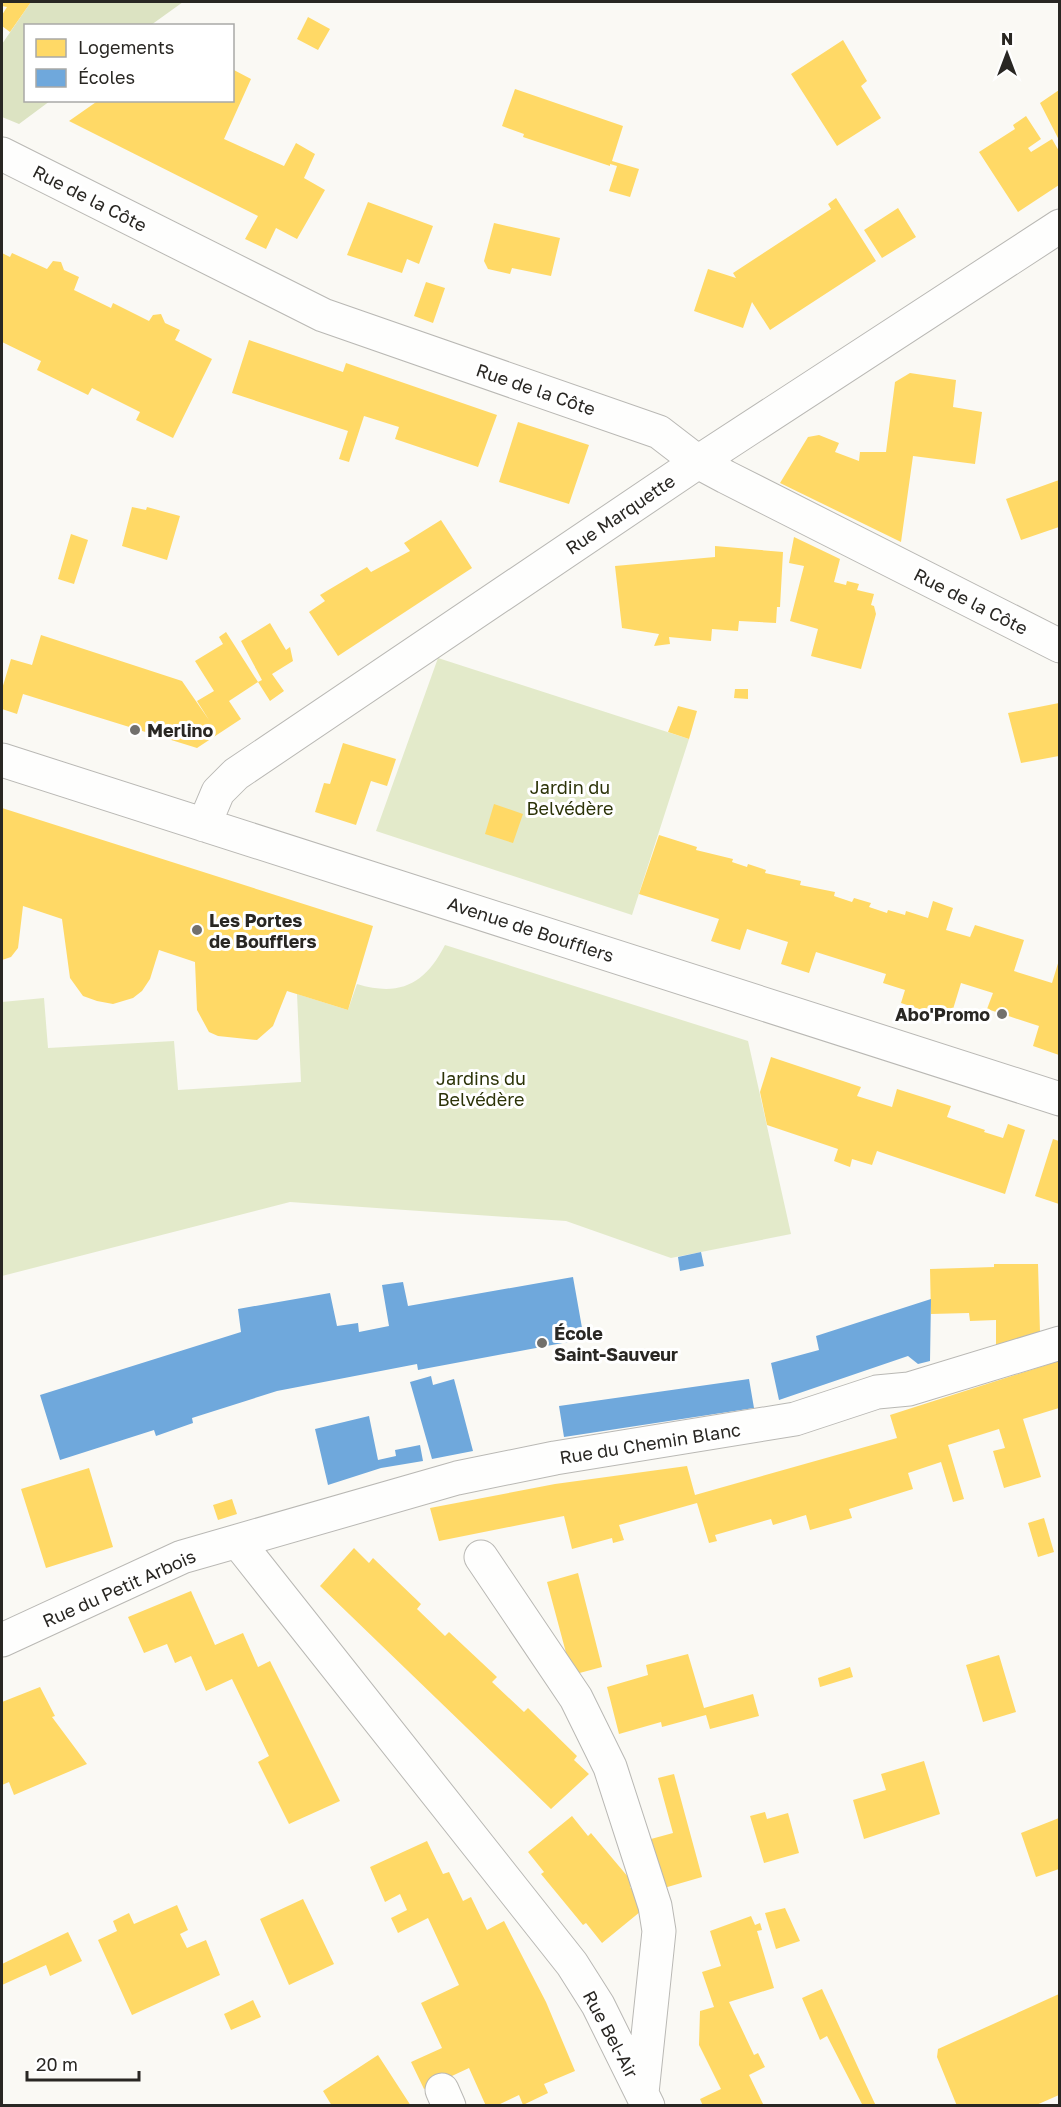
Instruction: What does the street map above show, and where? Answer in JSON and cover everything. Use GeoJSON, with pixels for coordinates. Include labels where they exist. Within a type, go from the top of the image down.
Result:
{"type":"FeatureCollection","features":[{"type":"Feature","properties":{"kind":"street","name":"Rue de la Côte"},"geometry":{"type":"LineString","coordinates":[[2,154],[323,315],[659,432],[698,462],[1059,646]]}},
{"type":"Feature","properties":{"kind":"street","name":"Rue Marquette"},"geometry":{"type":"LineString","coordinates":[[204,825],[218,792],[236,774],[698,462],[1059,226]]}},
{"type":"Feature","properties":{"kind":"street","name":"Avenue de Boufflers"},"geometry":{"type":"LineString","coordinates":[[2,760],[1059,1099]]}},
{"type":"Feature","properties":{"kind":"street","name":"Rue du Chemin Blanc"},"geometry":{"type":"LineString","coordinates":[[238,1542],[499,1468],[795,1419],[877,1392],[909,1389],[1059,1343]]}},
{"type":"Feature","properties":{"kind":"street","name":"Rue du Petit Arbois"},"geometry":{"type":"LineString","coordinates":[[2,1640],[182,1557],[238,1542]]}},
{"type":"Feature","properties":{"kind":"street","name":"Rue Bel-Air"},"geometry":{"type":"LineString","coordinates":[[238,1542],[572,1964],[598,2005],[645,2099]]}},
{"type":"Feature","properties":{"kind":"street"},"geometry":{"type":"LineString","coordinates":[[481,1557],[581,1708],[610,1767],[655,1906],[659,1931],[645,2099]]}},
{"type":"Feature","properties":{"kind":"green space"},"geometry":{"type":"Polygon","coordinates":[[[31,2],[183,2],[152,24],[24,24],[24,102],[49,102],[19,124],[2,117],[2,44],[31,2]]]}},
{"type":"Feature","properties":{"kind":"green space","name":"Jardin du Belvédère"},"geometry":{"type":"Polygon","coordinates":[[[438,658],[689,739],[632,915],[376,831],[438,658]]]}},
{"type":"Feature","properties":{"kind":"green space","name":"Jardins du Belvédère"},"geometry":{"type":"Polygon","coordinates":[[[445,945],[748,1041],[791,1234],[671,1258],[566,1221],[290,1202],[2,1276],[2,1002],[44,998],[48,1048],[174,1041],[178,1090],[301,1082],[297,994],[348,1010],[357,984],[386,989],[410,984],[429,969],[445,945]]]}},
{"type":"Feature","properties":{"kind":"building: Logements"},"geometry":{"type":"Polygon","coordinates":[[[2,2],[31,2],[10,32],[2,26],[2,15],[7,7],[2,6],[2,2]]]}},
{"type":"Feature","properties":{"kind":"building: Logements"},"geometry":{"type":"Polygon","coordinates":[[[308,17],[330,29],[318,50],[297,39],[308,17]]]}},
{"type":"Feature","properties":{"kind":"building: Logements"},"geometry":{"type":"Polygon","coordinates":[[[843,40],[867,81],[861,86],[881,118],[837,146],[791,74],[843,40]]]}},
{"type":"Feature","properties":{"kind":"building: Logements"},"geometry":{"type":"Polygon","coordinates":[[[234,70],[251,79],[224,139],[284,166],[296,143],[315,154],[304,178],[325,190],[297,239],[276,228],[266,249],[245,239],[258,216],[69,121],[96,102],[234,102],[234,70]]]}},
{"type":"Feature","properties":{"kind":"building: Logements"},"geometry":{"type":"Polygon","coordinates":[[[515,89],[623,126],[612,161],[639,169],[630,197],[609,191],[617,166],[610,164],[610,166],[523,137],[524,134],[502,126],[515,89]]]}},
{"type":"Feature","properties":{"kind":"building: Logements"},"geometry":{"type":"Polygon","coordinates":[[[1059,90],[1059,140],[1040,103],[1059,90]]]}},
{"type":"Feature","properties":{"kind":"building: Logements"},"geometry":{"type":"Polygon","coordinates":[[[1026,116],[1041,139],[1028,148],[1031,152],[1052,139],[1059,151],[1059,185],[1018,212],[979,152],[1015,129],[1013,125],[1026,116]]]}},
{"type":"Feature","properties":{"kind":"building: Logements"},"geometry":{"type":"Polygon","coordinates":[[[836,198],[876,261],[770,330],[752,302],[743,328],[694,311],[708,269],[736,278],[733,273],[831,209],[828,204],[836,198]]]}},
{"type":"Feature","properties":{"kind":"building: Logements"},"geometry":{"type":"Polygon","coordinates":[[[368,202],[433,226],[419,264],[407,259],[402,273],[347,255],[368,202]]]}},
{"type":"Feature","properties":{"kind":"building: Logements"},"geometry":{"type":"Polygon","coordinates":[[[898,208],[916,237],[882,258],[864,230],[898,208]]]}},
{"type":"Feature","properties":{"kind":"building: Logements"},"geometry":{"type":"Polygon","coordinates":[[[494,223],[560,238],[551,276],[512,268],[510,274],[488,269],[484,261],[494,223]]]}},
{"type":"Feature","properties":{"kind":"building: Logements"},"geometry":{"type":"Polygon","coordinates":[[[2,253],[10,257],[12,253],[47,269],[53,261],[61,262],[64,270],[79,277],[74,290],[111,308],[113,303],[149,321],[153,315],[161,314],[165,323],[180,330],[175,340],[212,359],[173,438],[136,420],[140,412],[92,388],[88,395],[37,370],[41,361],[2,342],[2,253]]]}},
{"type":"Feature","properties":{"kind":"building: Logements"},"geometry":{"type":"Polygon","coordinates":[[[426,282],[445,288],[433,323],[414,316],[426,282]]]}},
{"type":"Feature","properties":{"kind":"building: Logements"},"geometry":{"type":"Polygon","coordinates":[[[249,340],[343,372],[346,363],[497,415],[478,467],[395,439],[399,427],[364,416],[349,462],[339,459],[348,431],[232,393],[249,340]]]}},
{"type":"Feature","properties":{"kind":"building: Logements"},"geometry":{"type":"Polygon","coordinates":[[[910,373],[956,380],[953,407],[982,412],[975,464],[913,456],[901,542],[780,483],[808,437],[819,435],[839,443],[835,452],[859,461],[860,452],[886,452],[895,382],[910,373]]]}},
{"type":"Feature","properties":{"kind":"building: Logements"},"geometry":{"type":"Polygon","coordinates":[[[518,422],[589,445],[569,504],[499,482],[518,422]]]}},
{"type":"Feature","properties":{"kind":"building: Logements"},"geometry":{"type":"Polygon","coordinates":[[[1059,480],[1059,527],[1021,540],[1006,499],[1059,480]]]}},
{"type":"Feature","properties":{"kind":"building: Logements"},"geometry":{"type":"Polygon","coordinates":[[[132,507],[146,510],[147,507],[180,516],[167,560],[122,546],[132,507]]]}},
{"type":"Feature","properties":{"kind":"building: Logements"},"geometry":{"type":"Polygon","coordinates":[[[441,520],[472,568],[338,656],[309,612],[325,601],[320,595],[367,567],[371,572],[410,551],[404,543],[441,520]]]}},
{"type":"Feature","properties":{"kind":"building: Logements"},"geometry":{"type":"Polygon","coordinates":[[[71,534],[88,540],[74,584],[58,579],[71,534]]]}},
{"type":"Feature","properties":{"kind":"building: Logements"},"geometry":{"type":"Polygon","coordinates":[[[794,537],[840,559],[834,582],[846,585],[847,581],[859,584],[857,590],[874,594],[871,605],[874,606],[876,614],[861,669],[811,656],[818,629],[790,621],[804,566],[789,563],[794,537]]]}},
{"type":"Feature","properties":{"kind":"building: Logements"},"geometry":{"type":"Polygon","coordinates":[[[715,546],[783,552],[780,607],[777,607],[776,623],[739,621],[738,631],[712,629],[711,641],[669,637],[670,644],[654,646],[659,634],[622,628],[615,566],[715,557],[715,546]]]}},
{"type":"Feature","properties":{"kind":"building: Logements"},"geometry":{"type":"Polygon","coordinates":[[[270,623],[286,650],[290,647],[293,661],[272,674],[284,691],[270,701],[258,682],[262,680],[241,641],[270,623]]]}},
{"type":"Feature","properties":{"kind":"building: Logements"},"geometry":{"type":"Polygon","coordinates":[[[226,632],[258,682],[229,701],[241,719],[197,748],[23,694],[17,714],[2,709],[2,689],[11,659],[32,665],[41,635],[182,681],[209,720],[197,701],[214,691],[195,661],[223,644],[219,637],[226,632]]]}},
{"type":"Feature","properties":{"kind":"building: Logements"},"geometry":{"type":"Polygon","coordinates":[[[735,689],[748,689],[748,699],[734,698],[735,689]]]}},
{"type":"Feature","properties":{"kind":"building: Logements"},"geometry":{"type":"Polygon","coordinates":[[[1059,703],[1059,756],[1021,763],[1008,713],[1059,703]]]}},
{"type":"Feature","properties":{"kind":"building: Logements"},"geometry":{"type":"Polygon","coordinates":[[[678,706],[697,711],[689,739],[668,732],[678,706]]]}},
{"type":"Feature","properties":{"kind":"building: Logements"},"geometry":{"type":"Polygon","coordinates":[[[343,743],[396,759],[387,786],[371,781],[356,825],[315,812],[324,783],[330,784],[343,743]]]}},
{"type":"Feature","properties":{"kind":"building: Logements"},"geometry":{"type":"Polygon","coordinates":[[[494,804],[523,814],[513,843],[485,834],[494,804]]]}},
{"type":"Feature","properties":{"kind":"building: Logements","name":"Les Portes de Boufflers"},"geometry":{"type":"Polygon","coordinates":[[[2,808],[373,926],[348,1010],[287,991],[273,1026],[257,1040],[218,1036],[209,1032],[197,1010],[195,962],[159,950],[150,979],[142,991],[133,998],[113,1004],[97,1001],[83,996],[70,978],[62,919],[23,906],[18,948],[11,957],[2,960],[2,808]]]}},
{"type":"Feature","properties":{"kind":"building: Logements"},"geometry":{"type":"Polygon","coordinates":[[[659,835],[697,847],[696,850],[733,859],[732,862],[747,867],[748,864],[766,870],[765,873],[801,881],[800,885],[835,892],[834,896],[852,902],[854,898],[871,903],[869,907],[887,913],[888,910],[905,915],[906,911],[928,918],[933,901],[953,908],[946,930],[970,937],[975,925],[1024,940],[1014,971],[1052,983],[1059,960],[1059,1055],[1033,1046],[1039,1026],[987,1009],[993,993],[961,983],[950,1019],[901,1003],[905,990],[883,983],[886,974],[816,952],[809,973],[781,964],[788,942],[747,929],[740,950],[711,941],[719,919],[639,894],[659,835]]]}},
{"type":"Feature","properties":{"kind":"building: Logements"},"geometry":{"type":"Polygon","coordinates":[[[771,1057],[861,1087],[857,1096],[892,1107],[897,1089],[951,1106],[947,1117],[985,1130],[984,1132],[1003,1138],[1008,1124],[1025,1130],[1005,1194],[877,1151],[872,1165],[852,1159],[850,1167],[834,1161],[838,1149],[767,1125],[760,1092],[771,1057]]]}},
{"type":"Feature","properties":{"kind":"building: Logements"},"geometry":{"type":"Polygon","coordinates":[[[1053,1139],[1059,1141],[1059,1204],[1035,1196],[1053,1139]]]}},
{"type":"Feature","properties":{"kind":"building: Logements"},"geometry":{"type":"Polygon","coordinates":[[[994,1264],[1038,1264],[1040,1332],[996,1346],[996,1320],[970,1321],[969,1313],[931,1314],[930,1269],[994,1267],[994,1264]]]}},
{"type":"Feature","properties":{"kind":"building: Logements"},"geometry":{"type":"Polygon","coordinates":[[[1059,1361],[1059,1408],[1023,1419],[1041,1477],[1004,1488],[993,1451],[1005,1448],[999,1429],[948,1445],[964,1499],[953,1502],[941,1462],[908,1473],[913,1489],[849,1509],[852,1518],[810,1530],[806,1515],[773,1525],[771,1519],[715,1535],[717,1541],[709,1543],[697,1503],[619,1525],[624,1540],[613,1543],[612,1538],[572,1549],[564,1516],[439,1541],[430,1508],[555,1484],[687,1466],[695,1495],[897,1438],[890,1415],[1059,1361]]]}},
{"type":"Feature","properties":{"kind":"building: Logements"},"geometry":{"type":"Polygon","coordinates":[[[89,1468],[113,1547],[46,1568],[21,1489],[89,1468]]]}},
{"type":"Feature","properties":{"kind":"building: Logements"},"geometry":{"type":"Polygon","coordinates":[[[232,1499],[237,1514],[218,1520],[213,1505],[232,1499]]]}},
{"type":"Feature","properties":{"kind":"building: Logements"},"geometry":{"type":"Polygon","coordinates":[[[1044,1518],[1054,1552],[1038,1557],[1028,1523],[1044,1518]]]}},
{"type":"Feature","properties":{"kind":"building: Logements"},"geometry":{"type":"Polygon","coordinates":[[[354,1548],[369,1563],[373,1558],[421,1604],[417,1609],[445,1636],[449,1632],[497,1677],[492,1682],[524,1712],[528,1708],[577,1756],[574,1760],[589,1774],[551,1809],[320,1586],[354,1548]]]}},
{"type":"Feature","properties":{"kind":"building: Logements"},"geometry":{"type":"Polygon","coordinates":[[[578,1573],[602,1667],[572,1675],[547,1582],[578,1573]]]}},
{"type":"Feature","properties":{"kind":"building: Logements"},"geometry":{"type":"Polygon","coordinates":[[[191,1591],[215,1645],[243,1633],[258,1667],[270,1661],[340,1801],[289,1824],[258,1762],[269,1756],[232,1679],[206,1691],[191,1656],[175,1663],[167,1644],[144,1653],[128,1617],[191,1591]]]}},
{"type":"Feature","properties":{"kind":"building: Logements"},"geometry":{"type":"Polygon","coordinates":[[[688,1654],[704,1708],[753,1694],[759,1716],[710,1729],[706,1715],[662,1727],[661,1722],[619,1734],[607,1687],[648,1675],[646,1665],[688,1654]]]}},
{"type":"Feature","properties":{"kind":"building: Logements"},"geometry":{"type":"Polygon","coordinates":[[[999,1655],[1016,1712],[983,1722],[966,1665],[999,1655]]]}},
{"type":"Feature","properties":{"kind":"building: Logements"},"geometry":{"type":"Polygon","coordinates":[[[850,1667],[853,1677],[820,1687],[818,1678],[850,1667]]]}},
{"type":"Feature","properties":{"kind":"building: Logements"},"geometry":{"type":"Polygon","coordinates":[[[40,1687],[55,1716],[52,1717],[87,1764],[14,1795],[9,1782],[2,1785],[2,1702],[40,1687]]]}},
{"type":"Feature","properties":{"kind":"building: Logements"},"geometry":{"type":"Polygon","coordinates":[[[924,1761],[940,1814],[864,1839],[853,1800],[886,1790],[881,1774],[924,1761]]]}},
{"type":"Feature","properties":{"kind":"building: Logements"},"geometry":{"type":"Polygon","coordinates":[[[674,1774],[702,1877],[664,1888],[651,1839],[673,1833],[658,1778],[674,1774]]]}},
{"type":"Feature","properties":{"kind":"building: Logements"},"geometry":{"type":"Polygon","coordinates":[[[765,1812],[767,1819],[788,1813],[799,1853],[764,1863],[750,1816],[765,1812]]]}},
{"type":"Feature","properties":{"kind":"building: Logements"},"geometry":{"type":"Polygon","coordinates":[[[572,1816],[588,1836],[591,1833],[634,1884],[630,1887],[646,1907],[602,1943],[586,1923],[583,1925],[541,1874],[544,1872],[528,1852],[572,1816]]]}},
{"type":"Feature","properties":{"kind":"building: Logements"},"geometry":{"type":"Polygon","coordinates":[[[1059,1818],[1059,1869],[1036,1877],[1021,1833],[1059,1818]]]}},
{"type":"Feature","properties":{"kind":"building: Logements"},"geometry":{"type":"Polygon","coordinates":[[[427,1841],[443,1874],[449,1872],[463,1901],[471,1897],[487,1930],[504,1921],[546,2002],[575,2071],[544,2084],[548,2093],[523,2105],[519,2095],[496,2106],[486,2106],[469,2068],[424,2089],[411,2062],[442,2048],[421,2003],[459,1985],[428,1918],[398,1933],[391,1918],[407,1910],[400,1894],[385,1902],[370,1867],[427,1841]]]}},
{"type":"Feature","properties":{"kind":"building: Logements"},"geometry":{"type":"Polygon","coordinates":[[[303,1899],[334,1964],[289,1985],[260,1919],[303,1899]]]}},
{"type":"Feature","properties":{"kind":"building: Logements"},"geometry":{"type":"Polygon","coordinates":[[[177,1905],[188,1930],[180,1934],[187,1948],[206,1940],[220,1975],[132,2015],[98,1940],[117,1931],[113,1921],[129,1913],[134,1924],[177,1905]]]}},
{"type":"Feature","properties":{"kind":"building: Logements"},"geometry":{"type":"Polygon","coordinates":[[[785,1908],[800,1941],[776,1949],[765,1913],[785,1908]]]}},
{"type":"Feature","properties":{"kind":"building: Logements"},"geometry":{"type":"Polygon","coordinates":[[[751,1916],[755,1925],[760,1923],[762,1930],[757,1931],[774,1988],[729,2002],[754,2055],[758,2053],[765,2067],[749,2075],[764,2106],[703,2106],[700,2099],[721,2089],[699,2045],[700,2011],[714,2007],[702,1972],[721,1966],[710,1931],[751,1916]]]}},
{"type":"Feature","properties":{"kind":"building: Logements"},"geometry":{"type":"Polygon","coordinates":[[[68,1932],[82,1961],[50,1976],[46,1965],[2,1985],[2,1964],[68,1932]]]}},
{"type":"Feature","properties":{"kind":"building: Logements"},"geometry":{"type":"Polygon","coordinates":[[[822,1989],[876,2106],[863,2106],[827,2036],[820,2040],[802,1998],[822,1989]]]}},
{"type":"Feature","properties":{"kind":"building: Logements"},"geometry":{"type":"Polygon","coordinates":[[[1059,1994],[1059,2095],[1034,2106],[957,2106],[937,2057],[938,2049],[1059,1994]]]}},
{"type":"Feature","properties":{"kind":"building: Logements"},"geometry":{"type":"Polygon","coordinates":[[[253,2000],[261,2017],[231,2030],[224,2014],[253,2000]]]}},
{"type":"Feature","properties":{"kind":"building: Logements"},"geometry":{"type":"Polygon","coordinates":[[[378,2055],[411,2106],[332,2106],[323,2091],[378,2055]]]}},
{"type":"Feature","properties":{"kind":"building: Écoles"},"geometry":{"type":"Polygon","coordinates":[[[701,1252],[704,1266],[680,1271],[678,1257],[701,1252]]]}},
{"type":"Feature","properties":{"kind":"building: Écoles"},"geometry":{"type":"Polygon","coordinates":[[[573,1277],[584,1339],[418,1370],[417,1364],[277,1391],[192,1418],[193,1423],[156,1436],[154,1430],[60,1460],[40,1395],[241,1332],[238,1309],[330,1293],[337,1326],[358,1323],[359,1332],[389,1326],[382,1285],[403,1282],[408,1306],[573,1277]]]}},
{"type":"Feature","properties":{"kind":"building: Écoles"},"geometry":{"type":"Polygon","coordinates":[[[931,1299],[930,1361],[918,1364],[908,1356],[779,1400],[771,1363],[819,1350],[816,1336],[931,1299]]]}},
{"type":"Feature","properties":{"kind":"building: Écoles"},"geometry":{"type":"Polygon","coordinates":[[[431,1376],[433,1385],[454,1379],[473,1451],[432,1459],[410,1382],[431,1376]]]}},
{"type":"Feature","properties":{"kind":"building: Écoles"},"geometry":{"type":"Polygon","coordinates":[[[749,1379],[754,1408],[564,1437],[559,1406],[749,1379]]]}},
{"type":"Feature","properties":{"kind":"building: Écoles"},"geometry":{"type":"Polygon","coordinates":[[[369,1416],[378,1460],[396,1456],[395,1450],[420,1445],[423,1461],[381,1468],[328,1485],[315,1429],[369,1416]]]}},
{"type":"Feature","properties":{"kind":"place","name":"Merlino"},"geometry":{"type":"Point","coordinates":[135,730]}},
{"type":"Feature","properties":{"kind":"place","name":"Les Portes de Boufflers"},"geometry":{"type":"Point","coordinates":[197,930]}},
{"type":"Feature","properties":{"kind":"place","name":"Abo'Promo"},"geometry":{"type":"Point","coordinates":[1002,1014]}},
{"type":"Feature","properties":{"kind":"place","name":"École Saint-Sauveur"},"geometry":{"type":"Point","coordinates":[542,1343]}}]}
